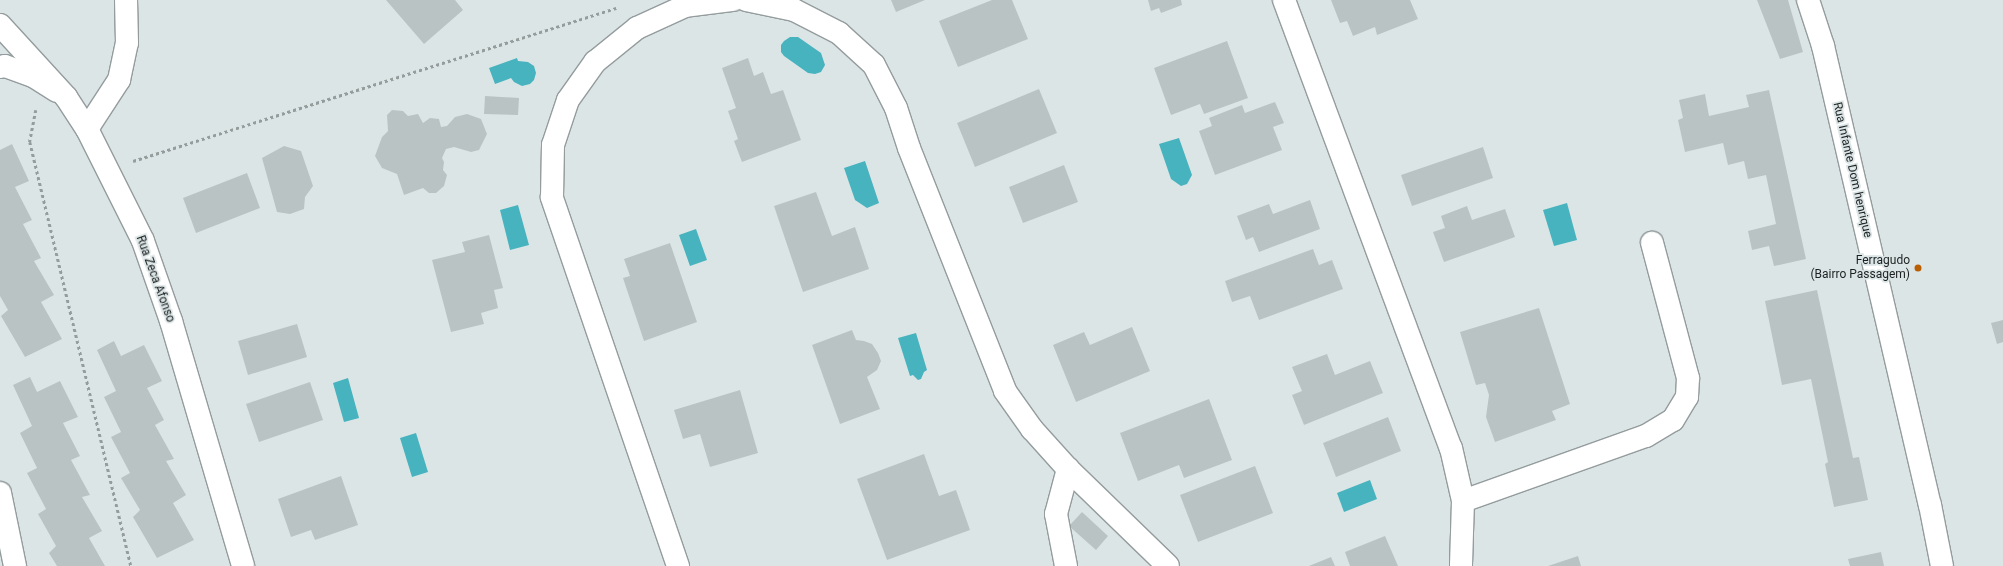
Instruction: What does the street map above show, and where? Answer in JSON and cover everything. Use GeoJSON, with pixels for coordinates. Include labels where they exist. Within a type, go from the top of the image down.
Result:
{"type":"FeatureCollection","features":[{"type":"Feature","properties":{"kind":"street"},"geometry":{"type":"LineString","coordinates":[[87,130],[119,80],[127,43],[126,0]]}},
{"type":"Feature","properties":{"kind":"street"},"geometry":{"type":"LineString","coordinates":[[678,566],[552,197],[553,145],[568,100],[595,62],[637,28],[685,6],[733,0]]}},
{"type":"Feature","properties":{"kind":"street"},"geometry":{"type":"LineString","coordinates":[[746,0],[794,10],[839,33],[874,65],[896,108],[909,148],[1005,391],[1032,429],[1068,469],[1168,566]]}},
{"type":"Feature","properties":{"kind":"street"},"geometry":{"type":"LineString","coordinates":[[1284,0],[1451,448],[1463,501],[1461,566]]}},
{"type":"Feature","properties":{"kind":"street","name":"Rua Infante Dom henrique"},"geometry":{"type":"LineString","coordinates":[[1808,0],[1823,46],[1930,505]]}},
{"type":"Feature","properties":{"kind":"street","name":"Rua Zeca Afonso"},"geometry":{"type":"LineString","coordinates":[[0,25],[66,97],[87,130],[143,241],[171,321],[243,566]]}},
{"type":"Feature","properties":{"kind":"street"},"geometry":{"type":"LineString","coordinates":[[0,67],[5,66],[33,76],[66,97]]}},
{"type":"Feature","properties":{"kind":"street"},"geometry":{"type":"LineString","coordinates":[[1463,501],[1646,436],[1673,420],[1687,397],[1688,378],[1652,243]]}},
{"type":"Feature","properties":{"kind":"street"},"geometry":{"type":"LineString","coordinates":[[1066,566],[1056,514],[1068,469]]}},
{"type":"Feature","properties":{"kind":"street"},"geometry":{"type":"LineString","coordinates":[[0,493],[15,566]]}},
{"type":"Feature","properties":{"kind":"street"},"geometry":{"type":"LineString","coordinates":[[1930,505],[1942,566]]}},
{"type":"Feature","properties":{"kind":"street"},"geometry":{"type":"LineString","coordinates":[[1930,505],[1951,566]]}},
{"type":"Feature","properties":{"kind":"path"},"geometry":{"type":"LineString","coordinates":[[107,169],[620,7]]}},
{"type":"Feature","properties":{"kind":"path"},"geometry":{"type":"LineString","coordinates":[[42,82],[30,142],[131,566]]}},
{"type":"Feature","properties":{"kind":"water"},"geometry":{"type":"Polygon","coordinates":[[[790,37],[798,37],[821,53],[825,65],[821,72],[815,74],[808,73],[784,56],[781,52],[781,45],[790,37]]]}},
{"type":"Feature","properties":{"kind":"water"},"geometry":{"type":"Polygon","coordinates":[[[517,58],[518,61],[528,62],[534,66],[536,73],[534,80],[530,84],[522,86],[514,82],[511,78],[495,84],[489,68],[517,58]]]}},
{"type":"Feature","properties":{"kind":"water"},"geometry":{"type":"Polygon","coordinates":[[[1179,138],[1192,175],[1187,184],[1181,186],[1171,179],[1159,144],[1179,138]]]}},
{"type":"Feature","properties":{"kind":"water"},"geometry":{"type":"Polygon","coordinates":[[[865,161],[879,203],[867,208],[855,200],[844,168],[865,161]]]}},
{"type":"Feature","properties":{"kind":"water"},"geometry":{"type":"Polygon","coordinates":[[[1567,203],[1577,240],[1554,246],[1543,210],[1567,203]]]}},
{"type":"Feature","properties":{"kind":"water"},"geometry":{"type":"Polygon","coordinates":[[[518,205],[529,245],[510,250],[500,210],[518,205]]]}},
{"type":"Feature","properties":{"kind":"water"},"geometry":{"type":"Polygon","coordinates":[[[696,229],[707,260],[690,266],[679,235],[696,229]]]}},
{"type":"Feature","properties":{"kind":"water"},"geometry":{"type":"Polygon","coordinates":[[[916,333],[927,370],[924,372],[921,379],[918,380],[913,375],[910,376],[898,338],[916,333]]]}},
{"type":"Feature","properties":{"kind":"water"},"geometry":{"type":"Polygon","coordinates":[[[348,378],[359,418],[344,422],[333,383],[348,378]]]}},
{"type":"Feature","properties":{"kind":"water"},"geometry":{"type":"Polygon","coordinates":[[[416,433],[428,472],[412,477],[400,438],[416,433]]]}},
{"type":"Feature","properties":{"kind":"water"},"geometry":{"type":"Polygon","coordinates":[[[1370,480],[1377,499],[1344,512],[1337,493],[1370,480]]]}},
{"type":"Feature","properties":{"kind":"building"},"geometry":{"type":"Polygon","coordinates":[[[386,0],[455,0],[463,10],[424,44],[386,0]]]}},
{"type":"Feature","properties":{"kind":"building"},"geometry":{"type":"Polygon","coordinates":[[[891,0],[925,0],[896,12],[891,0]]]}},
{"type":"Feature","properties":{"kind":"building"},"geometry":{"type":"Polygon","coordinates":[[[992,0],[1012,0],[1028,39],[958,67],[939,21],[992,0]]]}},
{"type":"Feature","properties":{"kind":"building"},"geometry":{"type":"Polygon","coordinates":[[[1148,0],[1181,0],[1182,5],[1161,13],[1159,8],[1151,11],[1148,0]]]}},
{"type":"Feature","properties":{"kind":"building"},"geometry":{"type":"Polygon","coordinates":[[[1331,0],[1410,0],[1418,19],[1377,35],[1375,27],[1353,36],[1347,21],[1340,23],[1331,0]]]}},
{"type":"Feature","properties":{"kind":"building"},"geometry":{"type":"Polygon","coordinates":[[[1757,0],[1788,0],[1803,52],[1780,59],[1757,0]]]}},
{"type":"Feature","properties":{"kind":"building"},"geometry":{"type":"Polygon","coordinates":[[[1227,41],[1248,98],[1204,114],[1200,104],[1171,115],[1154,68],[1227,41]]]}},
{"type":"Feature","properties":{"kind":"building"},"geometry":{"type":"Polygon","coordinates":[[[748,58],[754,76],[763,72],[771,94],[783,90],[801,140],[742,162],[734,141],[738,139],[728,111],[736,108],[722,68],[748,58]]]}},
{"type":"Feature","properties":{"kind":"building"},"geometry":{"type":"Polygon","coordinates":[[[1039,89],[1057,133],[975,167],[957,123],[1039,89]]]}},
{"type":"Feature","properties":{"kind":"building"},"geometry":{"type":"Polygon","coordinates":[[[1769,90],[1806,259],[1774,266],[1769,246],[1752,250],[1748,231],[1776,224],[1766,175],[1748,179],[1744,161],[1728,165],[1723,143],[1685,152],[1678,120],[1683,118],[1679,100],[1705,94],[1709,116],[1749,107],[1746,95],[1769,90]]]}},
{"type":"Feature","properties":{"kind":"building"},"geometry":{"type":"Polygon","coordinates":[[[485,96],[519,98],[518,115],[484,114],[485,96]]]}},
{"type":"Feature","properties":{"kind":"building"},"geometry":{"type":"Polygon","coordinates":[[[1275,102],[1284,123],[1273,127],[1282,150],[1215,175],[1199,131],[1212,126],[1209,118],[1242,105],[1245,113],[1275,102]]]}},
{"type":"Feature","properties":{"kind":"building"},"geometry":{"type":"Polygon","coordinates":[[[392,110],[403,111],[408,116],[418,114],[423,123],[430,118],[439,119],[441,127],[447,126],[455,117],[467,114],[481,119],[487,134],[479,150],[471,152],[454,147],[446,149],[442,158],[444,162],[443,170],[447,175],[444,186],[436,193],[429,193],[423,188],[404,195],[397,174],[382,168],[375,156],[382,137],[388,131],[387,115],[392,110]]]}},
{"type":"Feature","properties":{"kind":"building"},"geometry":{"type":"Polygon","coordinates":[[[12,144],[29,181],[15,187],[32,220],[23,224],[41,258],[34,261],[54,295],[41,302],[62,339],[25,357],[1,316],[8,310],[0,296],[0,150],[12,144]]]}},
{"type":"Feature","properties":{"kind":"building"},"geometry":{"type":"Polygon","coordinates":[[[284,146],[301,151],[313,186],[305,197],[304,209],[290,214],[277,212],[262,158],[284,146]]]}},
{"type":"Feature","properties":{"kind":"building"},"geometry":{"type":"Polygon","coordinates":[[[1483,147],[1493,178],[1412,206],[1401,175],[1483,147]]]}},
{"type":"Feature","properties":{"kind":"building"},"geometry":{"type":"Polygon","coordinates":[[[1064,165],[1078,202],[1023,223],[1009,187],[1064,165]]]}},
{"type":"Feature","properties":{"kind":"building"},"geometry":{"type":"Polygon","coordinates":[[[247,173],[260,208],[196,233],[183,198],[247,173]]]}},
{"type":"Feature","properties":{"kind":"building"},"geometry":{"type":"Polygon","coordinates":[[[816,192],[832,236],[855,227],[869,269],[803,292],[774,206],[816,192]]]}},
{"type":"Feature","properties":{"kind":"building"},"geometry":{"type":"Polygon","coordinates":[[[1310,200],[1320,229],[1259,252],[1253,237],[1246,240],[1237,216],[1269,204],[1273,214],[1310,200]]]}},
{"type":"Feature","properties":{"kind":"building"},"geometry":{"type":"Polygon","coordinates":[[[1467,206],[1472,220],[1505,209],[1515,237],[1444,262],[1433,232],[1445,228],[1441,216],[1467,206]]]}},
{"type":"Feature","properties":{"kind":"building"},"geometry":{"type":"Polygon","coordinates":[[[489,235],[503,288],[494,290],[498,308],[481,313],[484,324],[451,332],[432,260],[465,252],[462,242],[489,235]]]}},
{"type":"Feature","properties":{"kind":"building"},"geometry":{"type":"Polygon","coordinates":[[[670,243],[697,322],[644,341],[623,278],[630,276],[624,259],[670,243]]]}},
{"type":"Feature","properties":{"kind":"building"},"geometry":{"type":"Polygon","coordinates":[[[1313,249],[1319,265],[1332,260],[1343,289],[1259,320],[1250,296],[1232,302],[1225,281],[1313,249]]]}},
{"type":"Feature","properties":{"kind":"building"},"geometry":{"type":"Polygon","coordinates":[[[1817,290],[1853,458],[1859,457],[1868,500],[1834,507],[1825,464],[1828,462],[1811,379],[1782,385],[1765,301],[1817,290]]]}},
{"type":"Feature","properties":{"kind":"building"},"geometry":{"type":"Polygon","coordinates":[[[1539,308],[1570,404],[1552,411],[1556,420],[1495,442],[1486,417],[1489,395],[1485,383],[1476,385],[1460,332],[1539,308]]]}},
{"type":"Feature","properties":{"kind":"building"},"geometry":{"type":"Polygon","coordinates":[[[2003,320],[2003,342],[1997,344],[1991,323],[2003,320]]]}},
{"type":"Feature","properties":{"kind":"building"},"geometry":{"type":"Polygon","coordinates":[[[297,324],[307,357],[248,375],[238,341],[297,324]]]}},
{"type":"Feature","properties":{"kind":"building"},"geometry":{"type":"Polygon","coordinates":[[[1132,327],[1150,371],[1076,402],[1053,345],[1084,332],[1090,345],[1132,327]]]}},
{"type":"Feature","properties":{"kind":"building"},"geometry":{"type":"Polygon","coordinates":[[[852,330],[856,340],[872,344],[881,361],[877,370],[867,377],[880,409],[840,424],[812,345],[852,330]]]}},
{"type":"Feature","properties":{"kind":"building"},"geometry":{"type":"Polygon","coordinates":[[[114,341],[121,356],[144,345],[162,381],[147,388],[164,420],[155,425],[174,459],[166,461],[186,495],[173,503],[194,540],[157,558],[133,517],[140,510],[121,478],[130,473],[111,437],[121,432],[104,397],[116,391],[97,350],[114,341]]]}},
{"type":"Feature","properties":{"kind":"building"},"geometry":{"type":"Polygon","coordinates":[[[1327,354],[1335,375],[1370,361],[1383,393],[1304,425],[1292,395],[1302,391],[1292,367],[1327,354]]]}},
{"type":"Feature","properties":{"kind":"building"},"geometry":{"type":"Polygon","coordinates":[[[30,377],[37,392],[60,381],[78,417],[63,423],[80,456],[71,460],[90,495],[82,497],[102,531],[89,538],[105,566],[57,566],[49,553],[56,546],[38,514],[46,509],[27,473],[37,468],[20,433],[32,426],[13,385],[30,377]]]}},
{"type":"Feature","properties":{"kind":"building"},"geometry":{"type":"Polygon","coordinates":[[[310,382],[323,420],[259,442],[246,404],[310,382]]]}},
{"type":"Feature","properties":{"kind":"building"},"geometry":{"type":"Polygon","coordinates":[[[740,390],[758,453],[710,467],[700,434],[683,439],[674,410],[740,390]]]}},
{"type":"Feature","properties":{"kind":"building"},"geometry":{"type":"Polygon","coordinates":[[[1209,399],[1232,460],[1184,478],[1179,465],[1138,481],[1120,433],[1209,399]]]}},
{"type":"Feature","properties":{"kind":"building"},"geometry":{"type":"Polygon","coordinates":[[[1388,417],[1401,451],[1336,477],[1323,443],[1388,417]]]}},
{"type":"Feature","properties":{"kind":"building"},"geometry":{"type":"Polygon","coordinates":[[[924,454],[939,496],[956,490],[970,530],[887,560],[857,479],[924,454]]]}},
{"type":"Feature","properties":{"kind":"building"},"geometry":{"type":"Polygon","coordinates":[[[1255,466],[1273,513],[1198,542],[1180,495],[1255,466]]]}},
{"type":"Feature","properties":{"kind":"building"},"geometry":{"type":"Polygon","coordinates":[[[341,476],[358,525],[315,540],[311,530],[291,537],[278,499],[341,476]]]}},
{"type":"Feature","properties":{"kind":"building"},"geometry":{"type":"Polygon","coordinates":[[[1082,512],[1108,536],[1096,550],[1069,526],[1082,512]]]}},
{"type":"Feature","properties":{"kind":"building"},"geometry":{"type":"Polygon","coordinates":[[[1385,536],[1398,566],[1350,566],[1345,552],[1385,536]]]}},
{"type":"Feature","properties":{"kind":"building"},"geometry":{"type":"Polygon","coordinates":[[[1881,552],[1884,566],[1850,566],[1848,559],[1881,552]]]}},
{"type":"Feature","properties":{"kind":"building"},"geometry":{"type":"Polygon","coordinates":[[[1578,556],[1581,566],[1548,566],[1578,556]]]}},
{"type":"Feature","properties":{"kind":"building"},"geometry":{"type":"Polygon","coordinates":[[[1331,557],[1335,566],[1309,566],[1331,557]]]}},
{"type":"Feature","properties":{"kind":"place","name":"Ferragudo (Bairro Passagem)"},"geometry":{"type":"Point","coordinates":[1918,268]}}]}
